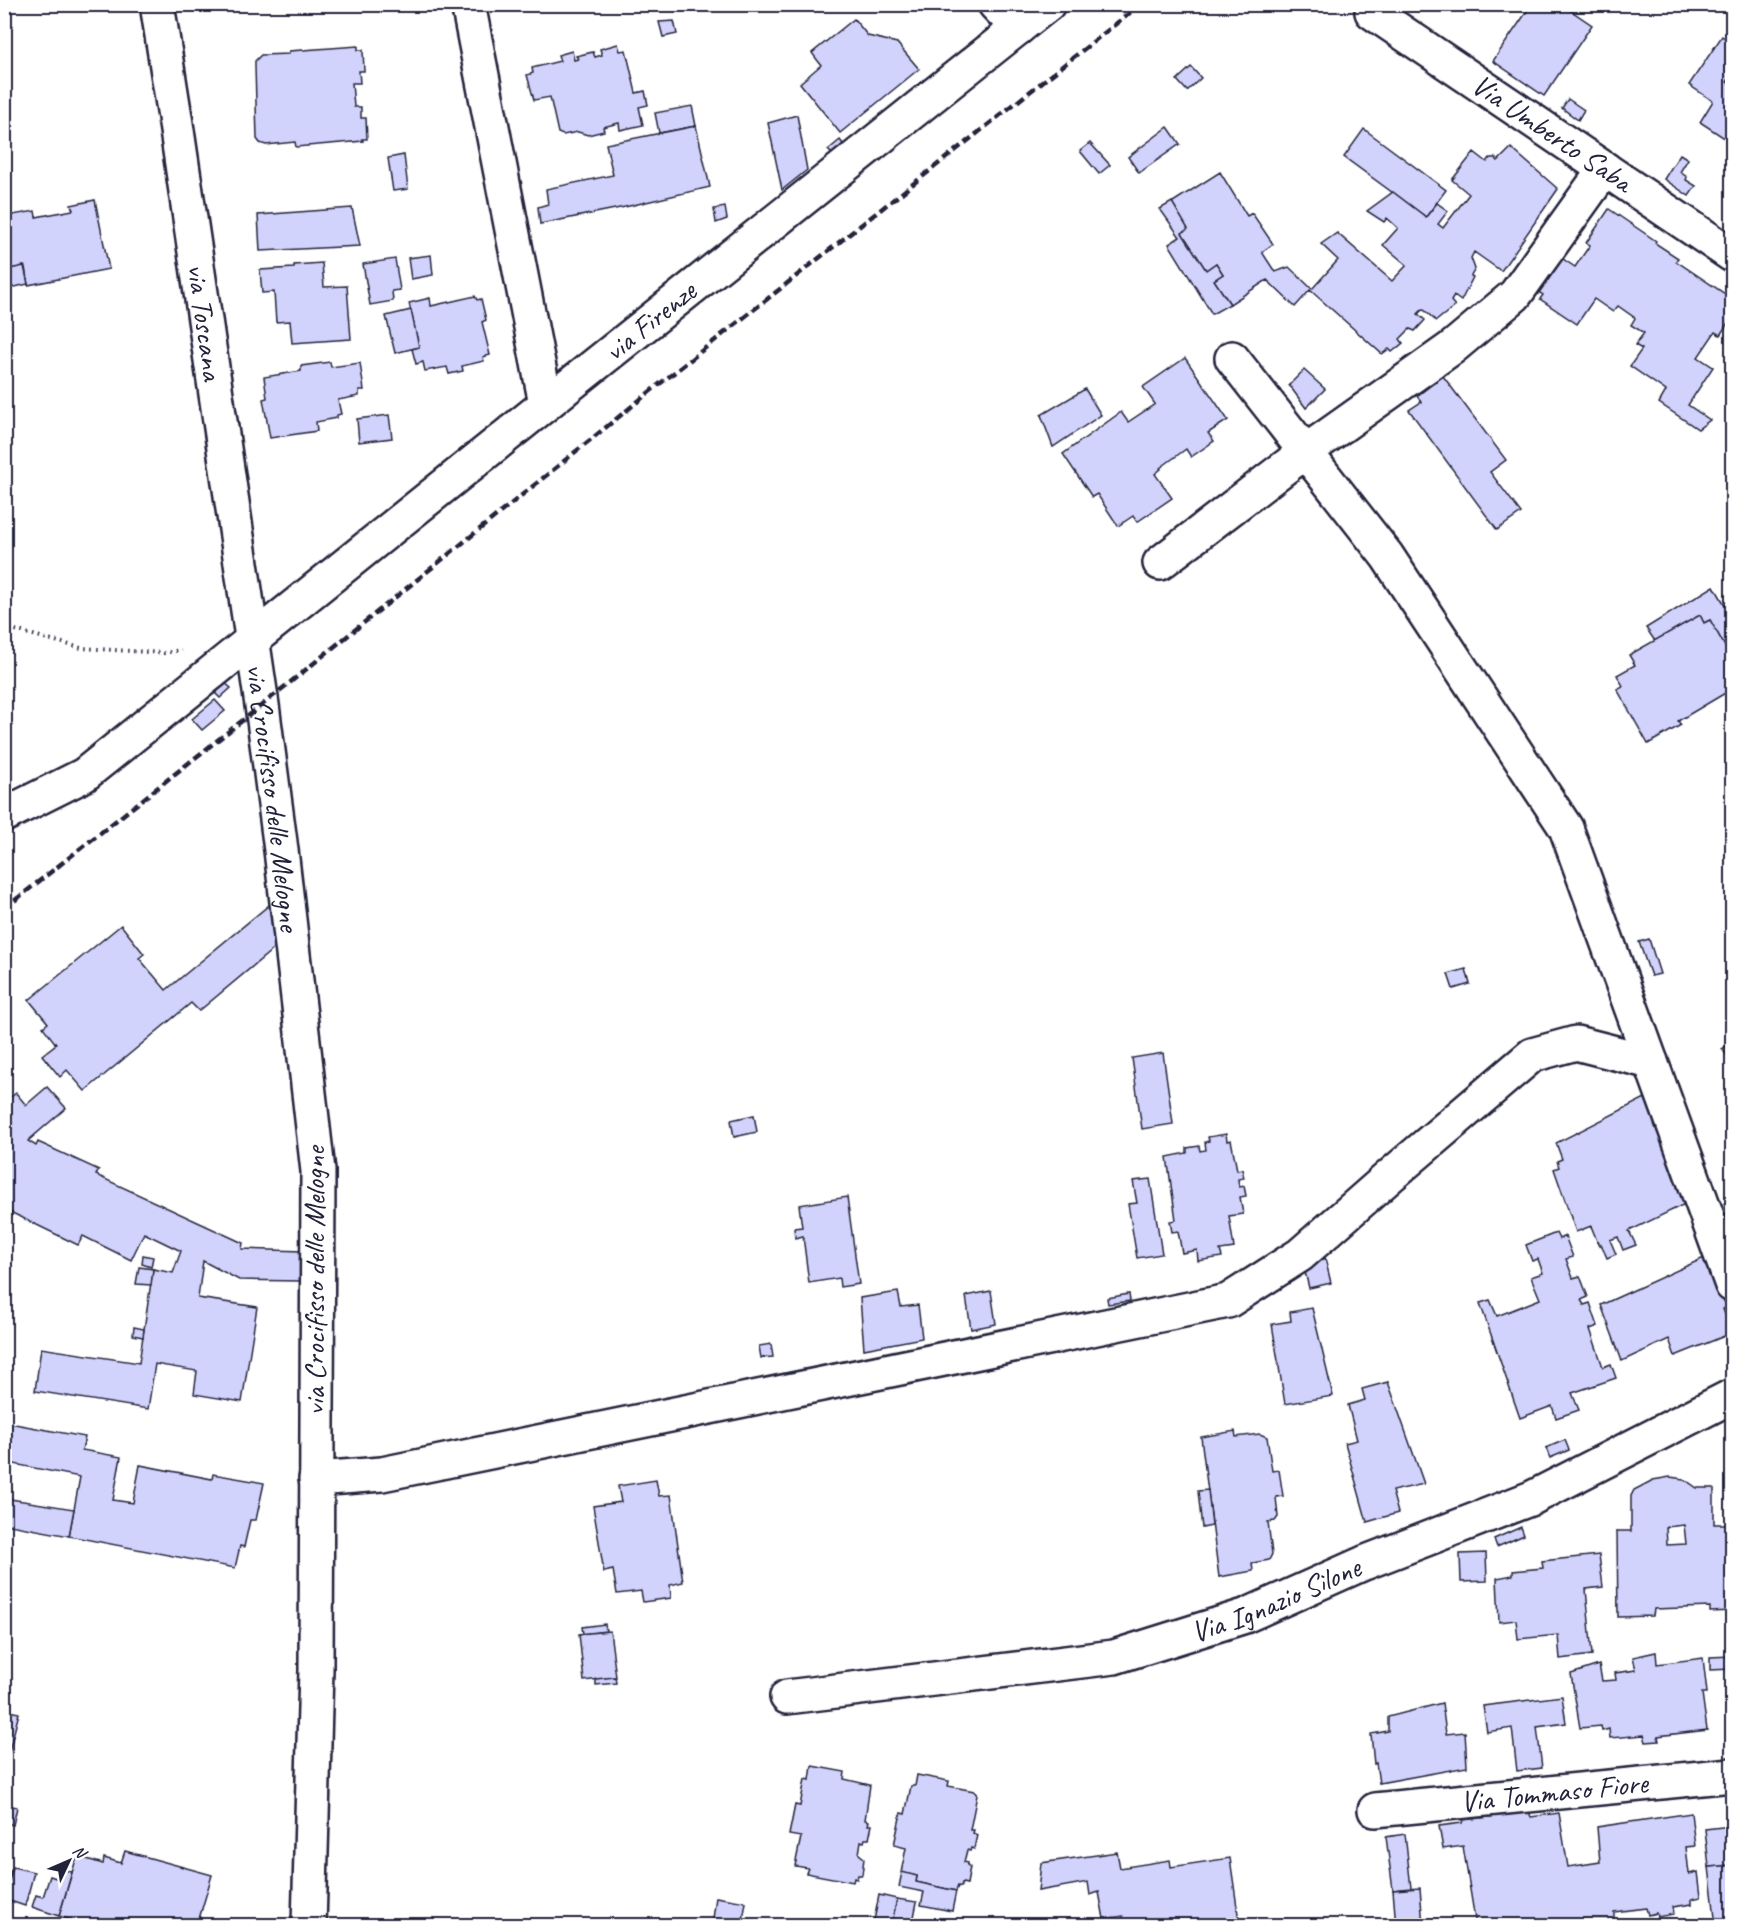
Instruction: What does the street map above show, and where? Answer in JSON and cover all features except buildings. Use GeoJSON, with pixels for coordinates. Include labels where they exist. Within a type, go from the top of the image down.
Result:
{"type":"FeatureCollection","features":[{"type":"Feature","properties":{"kind":"street","name":"via Toscana"},"geometry":{"type":"LineString","coordinates":[[157,4],[252,640]]}},
{"type":"Feature","properties":{"kind":"street"},"geometry":{"type":"LineString","coordinates":[[468,4],[546,404]]}},
{"type":"Feature","properties":{"kind":"street"},"geometry":{"type":"LineString","coordinates":[[996,4],[1018,28]]}},
{"type":"Feature","properties":{"kind":"street","name":"via Firenze"},"geometry":{"type":"LineString","coordinates":[[4,815],[84,775],[1048,4]]}},
{"type":"Feature","properties":{"kind":"street","name":"Via Umberto Saba"},"geometry":{"type":"LineString","coordinates":[[1372,12],[1732,255]]}},
{"type":"Feature","properties":{"kind":"street"},"geometry":{"type":"LineString","coordinates":[[1161,563],[1305,452],[1453,346],[1515,295],[1605,169]]}},
{"type":"Feature","properties":{"kind":"street"},"geometry":{"type":"LineString","coordinates":[[1232,358],[1387,556],[1566,828],[1732,1285]]}},
{"type":"Feature","properties":{"kind":"street","name":"via Crocifisso delle Melogne"},"geometry":{"type":"LineString","coordinates":[[252,640],[281,850],[318,1172],[316,1670],[309,1926]]}},
{"type":"Feature","properties":{"kind":"street"},"geometry":{"type":"LineString","coordinates":[[316,1479],[382,1474],[1228,1301],[1300,1256],[1532,1055],[1576,1043],[1651,1062]]}},
{"type":"Feature","properties":{"kind":"street","name":"Via Ignazio Silone"},"geometry":{"type":"LineString","coordinates":[[787,1697],[1114,1657],[1245,1616],[1364,1563],[1532,1498],[1732,1396]]}},
{"type":"Feature","properties":{"kind":"street","name":"Via Tommaso Fiore"},"geometry":{"type":"LineString","coordinates":[[1375,1810],[1732,1775]]}},
{"type":"Feature","properties":{"kind":"path"},"geometry":{"type":"LineString","coordinates":[[4,627],[81,648],[164,653],[186,650]]}},
{"type":"Feature","properties":{"kind":"railway"},"geometry":{"type":"LineString","coordinates":[[4,909],[262,705],[652,390],[1141,4]]}}]}
